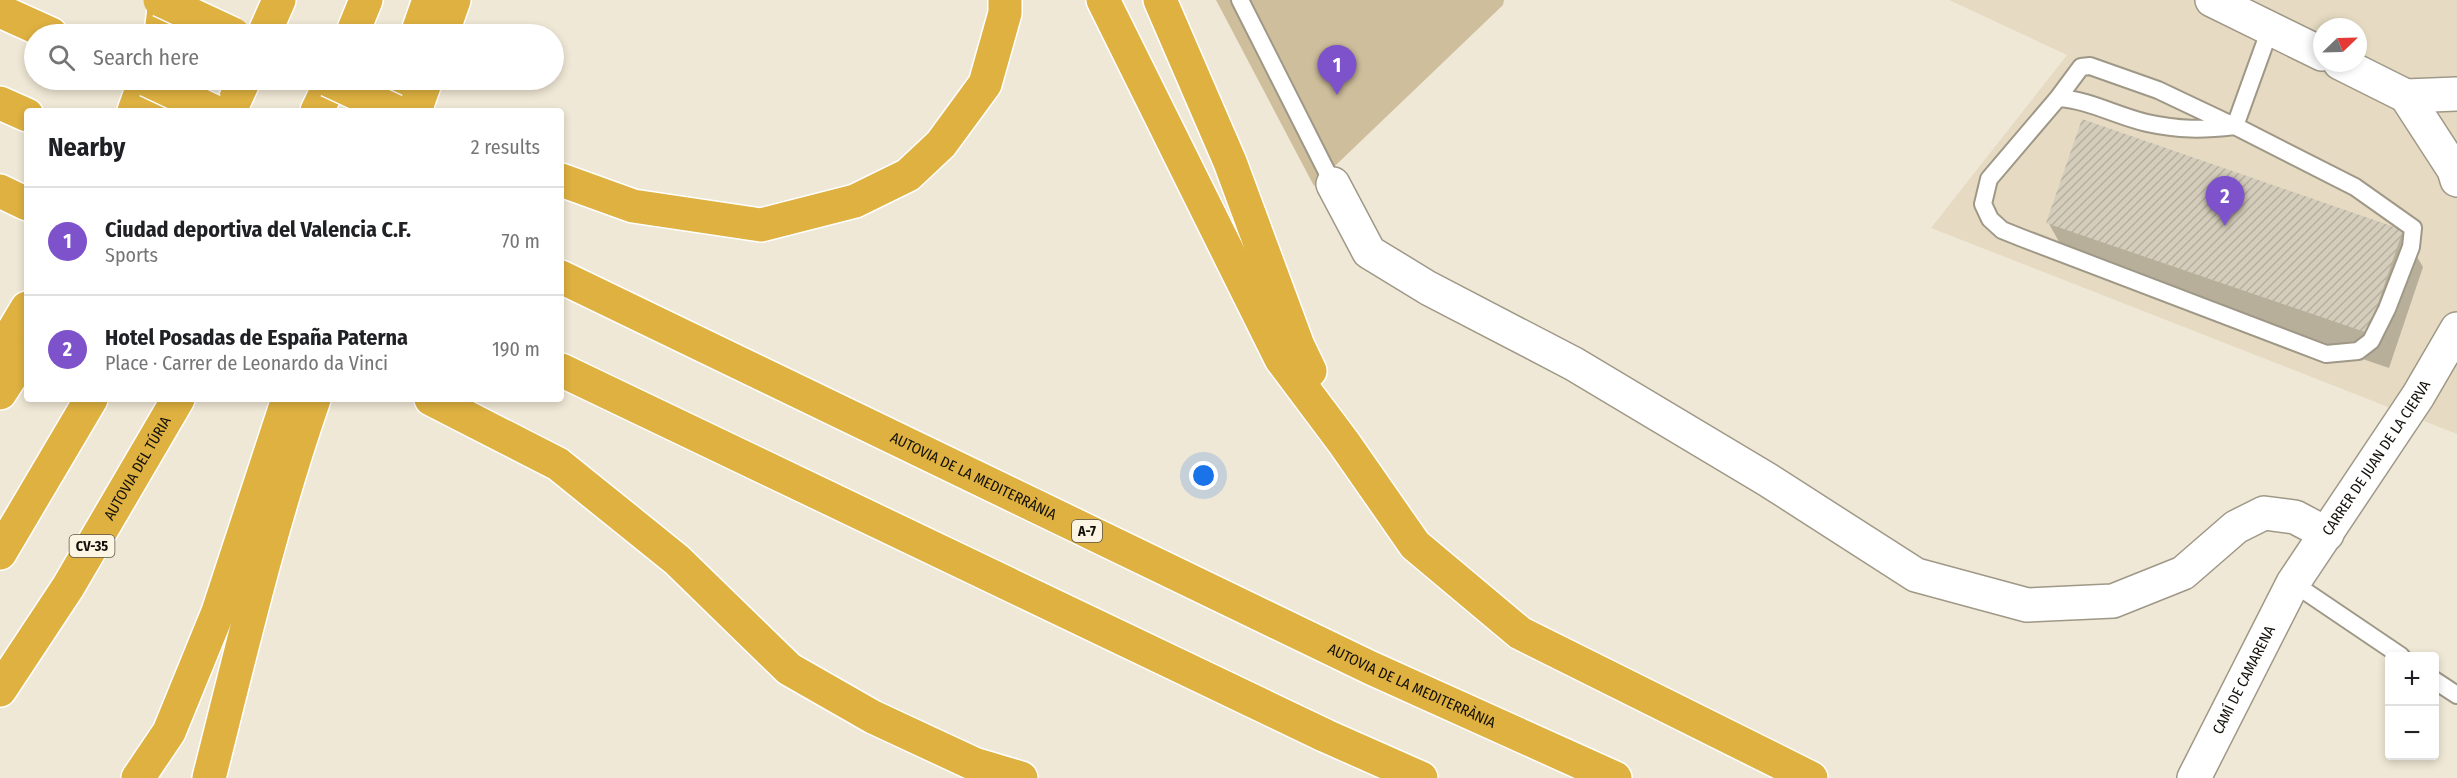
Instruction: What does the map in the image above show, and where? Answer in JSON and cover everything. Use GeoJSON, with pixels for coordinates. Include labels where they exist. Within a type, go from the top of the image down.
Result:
{"type":"FeatureCollection","features":[{"type":"Feature","properties":{"kind":"highway"},"geometry":{"type":"LineString","coordinates":[[159,0],[211,24]]}},
{"type":"Feature","properties":{"kind":"highway"},"geometry":{"type":"LineString","coordinates":[[162,24],[165,0]]}},
{"type":"Feature","properties":{"kind":"highway"},"geometry":{"type":"LineString","coordinates":[[188,24],[192,0]]}},
{"type":"Feature","properties":{"kind":"highway"},"geometry":{"type":"LineString","coordinates":[[268,24],[279,0]]}},
{"type":"Feature","properties":{"kind":"highway"},"geometry":{"type":"LineString","coordinates":[[356,24],[366,0]]}},
{"type":"Feature","properties":{"kind":"highway"},"geometry":{"type":"LineString","coordinates":[[421,24],[429,0]]}},
{"type":"Feature","properties":{"kind":"highway"},"geometry":{"type":"LineString","coordinates":[[446,24],[454,0]]}},
{"type":"Feature","properties":{"kind":"highway"},"geometry":{"type":"LineString","coordinates":[[564,181],[633,206],[761,225],[855,201],[908,175],[941,144],[985,84],[1005,14],[1005,0]]}},
{"type":"Feature","properties":{"kind":"highway"},"geometry":{"type":"LineString","coordinates":[[1102,0],[1281,359],[1344,443],[1415,546],[1520,633],[1811,778]]}},
{"type":"Feature","properties":{"kind":"highway"},"geometry":{"type":"LineString","coordinates":[[1160,0],[1230,162],[1298,346],[1344,443]]}},
{"type":"Feature","properties":{"kind":"highway"},"geometry":{"type":"LineString","coordinates":[[0,11],[29,24]]}},
{"type":"Feature","properties":{"kind":"highway"},"geometry":{"type":"LineString","coordinates":[[135,108],[142,90]]}},
{"type":"Feature","properties":{"kind":"highway"},"geometry":{"type":"LineString","coordinates":[[168,90],[207,108]]}},
{"type":"Feature","properties":{"kind":"highway"},"geometry":{"type":"LineString","coordinates":[[161,108],[169,90]]}},
{"type":"Feature","properties":{"kind":"highway"},"geometry":{"type":"LineString","coordinates":[[231,108],[239,90]]}},
{"type":"Feature","properties":{"kind":"highway"},"geometry":{"type":"LineString","coordinates":[[318,108],[326,90]]}},
{"type":"Feature","properties":{"kind":"highway"},"geometry":{"type":"LineString","coordinates":[[351,90],[389,108]]}},
{"type":"Feature","properties":{"kind":"highway"},"geometry":{"type":"LineString","coordinates":[[391,108],[397,90]]}},
{"type":"Feature","properties":{"kind":"highway"},"geometry":{"type":"LineString","coordinates":[[416,108],[422,90]]}},
{"type":"Feature","properties":{"kind":"highway"},"geometry":{"type":"LineString","coordinates":[[0,103],[24,114]]}},
{"type":"Feature","properties":{"kind":"highway"},"geometry":{"type":"LineString","coordinates":[[0,191],[24,203]]}},
{"type":"Feature","properties":{"kind":"highway","name":"AUTOVIA DE LA MEDITERRÀNIA"},"geometry":{"type":"LineString","coordinates":[[564,278],[1360,663],[1615,778]]}},
{"type":"Feature","properties":{"kind":"highway"},"geometry":{"type":"LineString","coordinates":[[0,353],[24,313]]}},
{"type":"Feature","properties":{"kind":"highway"},"geometry":{"type":"LineString","coordinates":[[0,393],[24,356]]}},
{"type":"Feature","properties":{"kind":"highway"},"geometry":{"type":"LineString","coordinates":[[564,370],[1326,736],[1421,778]]}},
{"type":"Feature","properties":{"kind":"highway"},"geometry":{"type":"LineString","coordinates":[[0,553],[89,402]]}},
{"type":"Feature","properties":{"kind":"highway","name":"AUTOVIA DEL TÚRIA"},"geometry":{"type":"LineString","coordinates":[[0,690],[68,587],[176,402]]}},
{"type":"Feature","properties":{"kind":"highway"},"geometry":{"type":"LineString","coordinates":[[138,778],[169,732],[218,612],[287,402]]}},
{"type":"Feature","properties":{"kind":"highway"},"geometry":{"type":"LineString","coordinates":[[209,778],[293,463],[314,402]]}},
{"type":"Feature","properties":{"kind":"highway"},"geometry":{"type":"LineString","coordinates":[[437,402],[558,464],[677,560],[789,669],[883,722],[974,764],[1021,778]]}},
{"type":"Feature","properties":{"kind":"street"},"geometry":{"type":"LineString","coordinates":[[2218,1],[2313,50]]}},
{"type":"Feature","properties":{"kind":"street"},"geometry":{"type":"LineString","coordinates":[[2358,72],[2406,96],[2457,94]]}},
{"type":"Feature","properties":{"kind":"street"},"geometry":{"type":"LineString","coordinates":[[2406,96],[2454,170],[2457,180]]}},
{"type":"Feature","properties":{"kind":"street"},"geometry":{"type":"LineString","coordinates":[[1333,184],[1369,252],[1428,288],[1574,364],[1768,480],[1916,575],[2027,605],[2113,601],[2182,573],[2236,527],[2264,513],[2295,517],[2327,534]]}},
{"type":"Feature","properties":{"kind":"street","name":"CARRER DE JUAN DE LA CIERVA"},"geometry":{"type":"LineString","coordinates":[[2293,583],[2418,396],[2457,329]]}},
{"type":"Feature","properties":{"kind":"street","name":"CAMÍ DE CAMARENA"},"geometry":{"type":"LineString","coordinates":[[2194,778],[2293,583]]}},
{"type":"Feature","properties":{"kind":"lane"},"geometry":{"type":"LineString","coordinates":[[1240,0],[1333,184]]}},
{"type":"Feature","properties":{"kind":"lane"},"geometry":{"type":"LineString","coordinates":[[2235,126],[2270,29]]}},
{"type":"Feature","properties":{"kind":"lane"},"geometry":{"type":"LineString","coordinates":[[2090,66],[2158,90],[2235,126],[2355,187],[2413,228],[2411,247],[2387,309],[2371,341],[2358,351],[2326,354],[2002,230],[1990,219],[1983,204],[1989,179],[2081,68],[2090,66]]}},
{"type":"Feature","properties":{"kind":"lane"},"geometry":{"type":"LineString","coordinates":[[2058,98],[2079,99],[2146,123],[2195,131],[2235,126]]}},
{"type":"Feature","properties":{"kind":"lane"},"geometry":{"type":"LineString","coordinates":[[2293,583],[2394,652]]}},
{"type":"Feature","properties":{"kind":"lane"},"geometry":{"type":"LineString","coordinates":[[2439,683],[2457,695]]}},
{"type":"Feature","properties":{"kind":"shaded area"},"geometry":{"type":"Polygon","coordinates":[[[1216,0],[1504,0],[1503,5],[1314,186],[1216,0]]]}},
{"type":"Feature","properties":{"kind":"shaded area"},"geometry":{"type":"Polygon","coordinates":[[[1949,0],[2457,0],[2457,434],[1931,228],[2067,55],[1949,0]]]}},
{"type":"Feature","properties":{"kind":"building"},"geometry":{"type":"Polygon","coordinates":[[[2082,119],[2403,230],[2368,333],[2046,223],[2082,119]]]}},
{"type":"Feature","properties":{"kind":"place","name":"Ciudad deportiva del Valencia C.F."},"geometry":{"type":"Point","coordinates":[1337,95]}},
{"type":"Feature","properties":{"kind":"place","name":"Hotel Posadas de España Paterna"},"geometry":{"type":"Point","coordinates":[2225,226]}}]}
